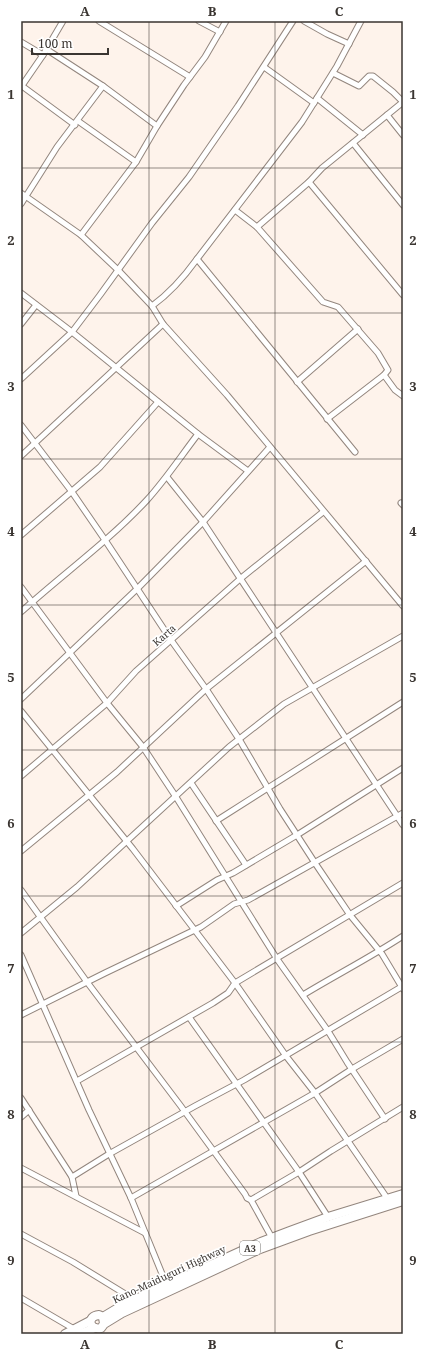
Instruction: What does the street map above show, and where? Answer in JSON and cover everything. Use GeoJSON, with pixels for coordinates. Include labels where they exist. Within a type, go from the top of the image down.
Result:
{"type":"FeatureCollection","features":[{"type":"Feature","properties":{"kind":"highway","name":"Kano-Maiduguri Highway"},"geometry":{"type":"LineString","coordinates":[[65,1334],[99,1327],[128,1310],[260,1249],[390,1201],[403,1194]]}},
{"type":"Feature","properties":{"kind":"highway","name":"Kano-Maiduguri Highway"},"geometry":{"type":"LineString","coordinates":[[99,1327],[123,1305],[272,1238],[328,1217],[390,1201],[403,1200]]}},
{"type":"Feature","properties":{"kind":"street"},"geometry":{"type":"LineString","coordinates":[[64,21],[21,87],[136,162]]}},
{"type":"Feature","properties":{"kind":"street"},"geometry":{"type":"LineString","coordinates":[[99,21],[190,77]]}},
{"type":"Feature","properties":{"kind":"street"},"geometry":{"type":"LineString","coordinates":[[199,21],[220,32]]}},
{"type":"Feature","properties":{"kind":"street"},"geometry":{"type":"LineString","coordinates":[[81,235],[136,162],[157,126],[226,21]]}},
{"type":"Feature","properties":{"kind":"street"},"geometry":{"type":"LineString","coordinates":[[21,379],[72,332],[152,224],[189,177],[293,21]]}},
{"type":"Feature","properties":{"kind":"street"},"geometry":{"type":"LineString","coordinates":[[304,21],[349,44]]}},
{"type":"Feature","properties":{"kind":"street"},"geometry":{"type":"LineString","coordinates":[[152,306],[165,297],[183,277],[302,122],[333,73],[361,21]]}},
{"type":"Feature","properties":{"kind":"street"},"geometry":{"type":"LineString","coordinates":[[21,42],[43,55]]}},
{"type":"Feature","properties":{"kind":"street"},"geometry":{"type":"LineString","coordinates":[[46,49],[103,86],[157,126]]}},
{"type":"Feature","properties":{"kind":"street"},"geometry":{"type":"LineString","coordinates":[[264,66],[363,135]]}},
{"type":"Feature","properties":{"kind":"street"},"geometry":{"type":"LineString","coordinates":[[257,228],[309,182],[322,168],[403,102],[393,92],[372,76],[369,76],[359,86],[333,73]]}},
{"type":"Feature","properties":{"kind":"street"},"geometry":{"type":"LineString","coordinates":[[21,204],[23,195],[103,86]]}},
{"type":"Feature","properties":{"kind":"street"},"geometry":{"type":"LineString","coordinates":[[387,115],[403,135]]}},
{"type":"Feature","properties":{"kind":"street"},"geometry":{"type":"LineString","coordinates":[[353,143],[403,205]]}},
{"type":"Feature","properties":{"kind":"street"},"geometry":{"type":"LineString","coordinates":[[309,182],[403,295]]}},
{"type":"Feature","properties":{"kind":"street"},"geometry":{"type":"LineString","coordinates":[[23,195],[81,235],[118,270],[152,306],[163,324],[227,395],[323,512],[403,605]]}},
{"type":"Feature","properties":{"kind":"street"},"geometry":{"type":"LineString","coordinates":[[235,210],[257,228],[323,302],[338,307],[378,353],[388,370],[384,375],[327,419]]}},
{"type":"Feature","properties":{"kind":"street"},"geometry":{"type":"LineString","coordinates":[[197,259],[355,452]]}},
{"type":"Feature","properties":{"kind":"street"},"geometry":{"type":"LineString","coordinates":[[21,293],[248,472]]}},
{"type":"Feature","properties":{"kind":"street"},"geometry":{"type":"LineString","coordinates":[[21,324],[36,305]]}},
{"type":"Feature","properties":{"kind":"street"},"geometry":{"type":"LineString","coordinates":[[21,456],[163,324]]}},
{"type":"Feature","properties":{"kind":"street"},"geometry":{"type":"LineString","coordinates":[[298,382],[358,329]]}},
{"type":"Feature","properties":{"kind":"street"},"geometry":{"type":"LineString","coordinates":[[384,375],[403,396]]}},
{"type":"Feature","properties":{"kind":"street"},"geometry":{"type":"LineString","coordinates":[[21,535],[100,467],[158,402]]}},
{"type":"Feature","properties":{"kind":"street"},"geometry":{"type":"LineString","coordinates":[[21,425],[106,540],[171,640],[239,739],[267,788],[315,863],[350,915],[380,951],[403,987],[236,1085],[109,1154],[72,1177]]}},
{"type":"Feature","properties":{"kind":"street"},"geometry":{"type":"LineString","coordinates":[[21,612],[106,540],[143,504],[167,476],[198,434]]}},
{"type":"Feature","properties":{"kind":"street"},"geometry":{"type":"LineString","coordinates":[[21,699],[138,588],[203,522],[270,447]]}},
{"type":"Feature","properties":{"kind":"street"},"geometry":{"type":"LineString","coordinates":[[167,476],[203,522],[403,825]]}},
{"type":"Feature","properties":{"kind":"street","name":"Karta"},"geometry":{"type":"LineString","coordinates":[[21,776],[107,703],[136,671],[240,579],[323,512]]}},
{"type":"Feature","properties":{"kind":"street"},"geometry":{"type":"LineString","coordinates":[[21,851],[117,772],[206,689],[366,561]]}},
{"type":"Feature","properties":{"kind":"street"},"geometry":{"type":"LineString","coordinates":[[21,587],[33,601],[107,703],[144,747],[277,959],[328,1031],[385,1119]]}},
{"type":"Feature","properties":{"kind":"street"},"geometry":{"type":"LineString","coordinates":[[21,933],[77,887],[239,739],[284,704],[403,636]]}},
{"type":"Feature","properties":{"kind":"street"},"geometry":{"type":"LineString","coordinates":[[216,821],[403,702]]}},
{"type":"Feature","properties":{"kind":"street"},"geometry":{"type":"LineString","coordinates":[[21,711],[127,841],[235,983],[286,1056],[315,1093],[390,1201]]}},
{"type":"Feature","properties":{"kind":"street"},"geometry":{"type":"LineString","coordinates":[[176,906],[297,835],[403,768]]}},
{"type":"Feature","properties":{"kind":"street"},"geometry":{"type":"LineString","coordinates":[[191,783],[246,865]]}},
{"type":"Feature","properties":{"kind":"street"},"geometry":{"type":"LineString","coordinates":[[21,1015],[201,927],[234,904],[248,900],[403,813]]}},
{"type":"Feature","properties":{"kind":"street"},"geometry":{"type":"LineString","coordinates":[[77,1081],[213,1003],[228,993],[235,983],[403,883]]}},
{"type":"Feature","properties":{"kind":"street"},"geometry":{"type":"LineString","coordinates":[[21,890],[87,982],[251,1200],[272,1238]]}},
{"type":"Feature","properties":{"kind":"street"},"geometry":{"type":"LineString","coordinates":[[303,995],[380,951],[403,936]]}},
{"type":"Feature","properties":{"kind":"street"},"geometry":{"type":"LineString","coordinates":[[21,955],[168,1286]]}},
{"type":"Feature","properties":{"kind":"street"},"geometry":{"type":"LineString","coordinates":[[189,1017],[299,1172],[328,1217]]}},
{"type":"Feature","properties":{"kind":"street"},"geometry":{"type":"LineString","coordinates":[[130,1198],[315,1093],[403,1039]]}},
{"type":"Feature","properties":{"kind":"street"},"geometry":{"type":"LineString","coordinates":[[21,1098],[72,1177],[76,1196]]}},
{"type":"Feature","properties":{"kind":"street"},"geometry":{"type":"LineString","coordinates":[[251,1200],[403,1107]]}},
{"type":"Feature","properties":{"kind":"street"},"geometry":{"type":"LineString","coordinates":[[21,1117],[29,1110]]}},
{"type":"Feature","properties":{"kind":"street"},"geometry":{"type":"LineString","coordinates":[[21,1168],[145,1234]]}},
{"type":"Feature","properties":{"kind":"street"},"geometry":{"type":"LineString","coordinates":[[21,1234],[73,1262],[135,1300]]}},
{"type":"Feature","properties":{"kind":"street"},"geometry":{"type":"LineString","coordinates":[[21,1298],[77,1331]]}}]}
